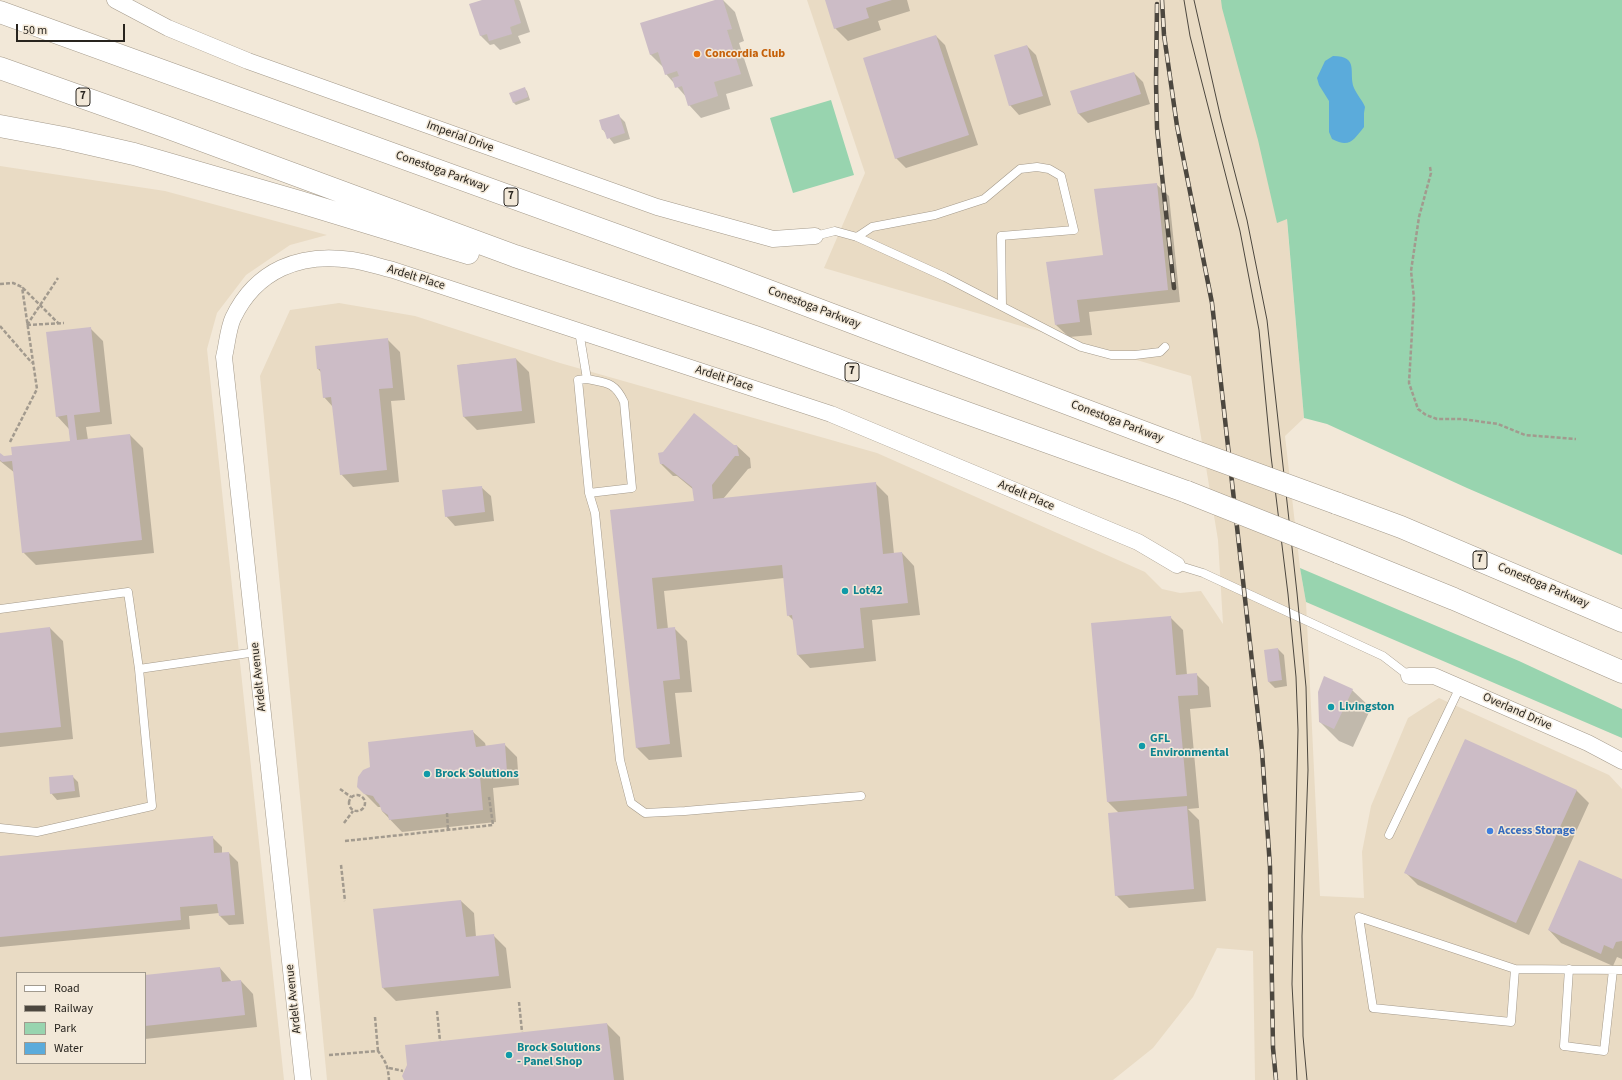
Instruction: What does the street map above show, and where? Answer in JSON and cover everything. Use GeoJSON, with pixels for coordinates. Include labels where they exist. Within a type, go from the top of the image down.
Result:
{"type":"FeatureCollection","features":[{"type":"Feature","properties":{"kind":"highway","name":"Conestoga Parkway"},"geometry":{"type":"LineString","coordinates":[[1,6],[32,23],[724,274],[1188,449],[1401,527],[1622,621]]}},
{"type":"Feature","properties":{"kind":"highway","name":"7"},"geometry":{"type":"LineString","coordinates":[[0,68],[166,127],[515,256],[755,337],[1187,492],[1454,599],[1622,672]]}},
{"type":"Feature","properties":{"kind":"highway"},"geometry":{"type":"LineString","coordinates":[[0,126],[64,138],[134,154],[300,202],[481,257],[515,256]]}},
{"type":"Feature","properties":{"kind":"street","name":"Imperial Drive"},"geometry":{"type":"LineString","coordinates":[[115,0],[168,28],[248,61],[657,207],[773,239],[815,236]]}},
{"type":"Feature","properties":{"kind":"street","name":"Ardelt Place"},"geometry":{"type":"LineString","coordinates":[[258,283],[273,272],[286,266],[304,261],[326,259],[351,260],[393,270],[831,414],[1138,542],[1177,565]]}},
{"type":"Feature","properties":{"kind":"street","name":"Ardelt Avenue"},"geometry":{"type":"LineString","coordinates":[[258,283],[232,319],[224,357],[303,1080]]}},
{"type":"Feature","properties":{"kind":"street","name":"Overland Drive"},"geometry":{"type":"LineString","coordinates":[[1409,676],[1434,676],[1588,743],[1622,761]]}},
{"type":"Feature","properties":{"kind":"lane"},"geometry":{"type":"LineString","coordinates":[[857,236],[872,227],[935,215],[984,199],[1020,169],[1037,166],[1049,169],[1061,176],[1074,230],[1001,236],[1002,306]]}},
{"type":"Feature","properties":{"kind":"lane"},"geometry":{"type":"LineString","coordinates":[[815,236],[835,231],[857,236],[945,277],[1081,347],[1111,355],[1136,355],[1160,352],[1165,347]]}},
{"type":"Feature","properties":{"kind":"lane"},"geometry":{"type":"LineString","coordinates":[[579,331],[587,379]]}},
{"type":"Feature","properties":{"kind":"lane"},"geometry":{"type":"LineString","coordinates":[[588,493],[632,488],[624,402],[619,391],[610,384],[587,379],[578,380],[588,493],[595,513],[620,760],[631,803],[645,813],[861,796]]}},
{"type":"Feature","properties":{"kind":"lane"},"geometry":{"type":"LineString","coordinates":[[1177,565],[1203,574],[1383,656],[1409,676]]}},
{"type":"Feature","properties":{"kind":"lane"},"geometry":{"type":"LineString","coordinates":[[0,609],[128,592],[139,669],[152,806],[37,832],[0,828]]}},
{"type":"Feature","properties":{"kind":"lane"},"geometry":{"type":"LineString","coordinates":[[139,669],[256,652]]}},
{"type":"Feature","properties":{"kind":"lane"},"geometry":{"type":"LineString","coordinates":[[1389,835],[1460,687]]}},
{"type":"Feature","properties":{"kind":"lane"},"geometry":{"type":"LineString","coordinates":[[1515,969],[1511,1022],[1374,1008],[1359,917],[1515,969],[1622,970]]}},
{"type":"Feature","properties":{"kind":"lane"},"geometry":{"type":"LineString","coordinates":[[1569,969],[1564,1046],[1604,1050],[1613,970]]}},
{"type":"Feature","properties":{"kind":"path"},"geometry":{"type":"LineString","coordinates":[[1430,167],[1431,173],[1419,217],[1411,271],[1414,298],[1409,383],[1418,409],[1426,415],[1437,419],[1462,419],[1498,424],[1525,435],[1576,439]]}},
{"type":"Feature","properties":{"kind":"path"},"geometry":{"type":"LineString","coordinates":[[27,325],[58,278]]}},
{"type":"Feature","properties":{"kind":"path"},"geometry":{"type":"LineString","coordinates":[[0,284],[13,283],[22,287],[58,323]]}},
{"type":"Feature","properties":{"kind":"path"},"geometry":{"type":"LineString","coordinates":[[10,442],[37,389],[22,287]]}},
{"type":"Feature","properties":{"kind":"path"},"geometry":{"type":"LineString","coordinates":[[27,325],[64,323]]}},
{"type":"Feature","properties":{"kind":"path"},"geometry":{"type":"LineString","coordinates":[[0,326],[32,363]]}},
{"type":"Feature","properties":{"kind":"path"},"geometry":{"type":"LineString","coordinates":[[340,789],[351,798]]}},
{"type":"Feature","properties":{"kind":"path"},"geometry":{"type":"LineString","coordinates":[[351,798],[355,795],[363,796],[365,802],[363,809],[358,812],[353,811]]}},
{"type":"Feature","properties":{"kind":"path"},"geometry":{"type":"LineString","coordinates":[[345,841],[493,825],[489,796]]}},
{"type":"Feature","properties":{"kind":"path"},"geometry":{"type":"LineString","coordinates":[[351,798],[350,806],[353,811]]}},
{"type":"Feature","properties":{"kind":"path"},"geometry":{"type":"LineString","coordinates":[[344,823],[353,811]]}},
{"type":"Feature","properties":{"kind":"path"},"geometry":{"type":"LineString","coordinates":[[447,813],[448,830]]}},
{"type":"Feature","properties":{"kind":"path"},"geometry":{"type":"LineString","coordinates":[[341,865],[345,901]]}},
{"type":"Feature","properties":{"kind":"path"},"geometry":{"type":"LineString","coordinates":[[519,1002],[522,1032]]}},
{"type":"Feature","properties":{"kind":"path"},"geometry":{"type":"LineString","coordinates":[[436,1011],[440,1041]]}},
{"type":"Feature","properties":{"kind":"path"},"geometry":{"type":"LineString","coordinates":[[375,1017],[378,1051],[386,1061],[389,1080]]}},
{"type":"Feature","properties":{"kind":"path"},"geometry":{"type":"LineString","coordinates":[[329,1055],[378,1051]]}},
{"type":"Feature","properties":{"kind":"path"},"geometry":{"type":"LineString","coordinates":[[388,1068],[403,1071]]}},
{"type":"Feature","properties":{"kind":"shaded area"},"geometry":{"type":"Polygon","coordinates":[[[807,0],[1268,0],[1304,418],[1285,436],[1300,568],[1306,602],[1320,896],[1364,898],[1362,852],[1371,806],[1408,718],[1439,698],[1609,775],[1622,789],[1622,1080],[1255,1080],[1253,951],[1217,948],[1193,997],[1153,1048],[1113,1080],[327,1080],[260,376],[290,310],[339,303],[415,316],[560,363],[877,453],[1145,572],[1162,589],[1180,593],[1201,591],[1223,624],[1218,540],[1191,376],[824,268],[865,173],[807,0]]]}},
{"type":"Feature","properties":{"kind":"shaded area"},"geometry":{"type":"Polygon","coordinates":[[[0,166],[165,191],[327,235],[290,245],[246,275],[217,313],[207,349],[284,1080],[0,1080],[0,166]]]}},
{"type":"Feature","properties":{"kind":"green space"},"geometry":{"type":"Polygon","coordinates":[[[1221,0],[1622,0],[1622,555],[1467,488],[1327,424],[1304,418],[1287,219],[1277,223],[1258,140],[1221,0]]]}},
{"type":"Feature","properties":{"kind":"green space"},"geometry":{"type":"Polygon","coordinates":[[[831,100],[854,175],[793,193],[770,118],[831,100]]]}},
{"type":"Feature","properties":{"kind":"green space"},"geometry":{"type":"Polygon","coordinates":[[[1300,568],[1519,661],[1622,709],[1622,738],[1306,602],[1300,568]]]}},
{"type":"Feature","properties":{"kind":"water"},"geometry":{"type":"Polygon","coordinates":[[[1333,56],[1347,59],[1350,62],[1354,88],[1365,107],[1364,127],[1354,139],[1347,143],[1338,142],[1332,139],[1329,132],[1329,101],[1319,85],[1317,78],[1325,61],[1333,56]]]}},
{"type":"Feature","properties":{"kind":"building"},"geometry":{"type":"Polygon","coordinates":[[[482,0],[514,0],[521,23],[510,27],[512,34],[489,41],[487,34],[480,36],[469,4],[482,0]]]}},
{"type":"Feature","properties":{"kind":"building","name":"Concordia Club"},"geometry":{"type":"Polygon","coordinates":[[[715,0],[723,0],[732,29],[727,30],[741,74],[714,82],[718,96],[688,106],[682,86],[675,88],[672,78],[679,76],[677,71],[665,75],[658,52],[650,55],[640,23],[715,0]]]}},
{"type":"Feature","properties":{"kind":"building"},"geometry":{"type":"Polygon","coordinates":[[[825,0],[892,0],[866,8],[869,18],[834,29],[825,0]]]}},
{"type":"Feature","properties":{"kind":"building"},"geometry":{"type":"Polygon","coordinates":[[[936,35],[969,135],[895,159],[863,58],[936,35]]]}},
{"type":"Feature","properties":{"kind":"building"},"geometry":{"type":"Polygon","coordinates":[[[1027,45],[1043,96],[1009,106],[994,55],[1027,45]]]}},
{"type":"Feature","properties":{"kind":"building"},"geometry":{"type":"Polygon","coordinates":[[[1134,72],[1141,94],[1078,114],[1070,91],[1134,72]]]}},
{"type":"Feature","properties":{"kind":"building"},"geometry":{"type":"Polygon","coordinates":[[[525,87],[528,97],[513,103],[509,93],[525,87]]]}},
{"type":"Feature","properties":{"kind":"building"},"geometry":{"type":"Polygon","coordinates":[[[619,114],[625,133],[607,139],[599,120],[619,114]]]}},
{"type":"Feature","properties":{"kind":"building"},"geometry":{"type":"Polygon","coordinates":[[[1157,183],[1168,290],[1077,300],[1080,322],[1055,325],[1046,262],[1103,255],[1094,189],[1157,183]]]}},
{"type":"Feature","properties":{"kind":"building"},"geometry":{"type":"Polygon","coordinates":[[[91,327],[100,412],[74,415],[77,440],[130,434],[142,540],[22,553],[12,461],[2,462],[0,460],[0,453],[4,456],[12,455],[11,447],[70,441],[67,415],[56,417],[46,332],[91,327]]]}},
{"type":"Feature","properties":{"kind":"building"},"geometry":{"type":"Polygon","coordinates":[[[388,338],[393,388],[379,389],[387,470],[340,475],[331,397],[323,398],[320,369],[317,369],[315,346],[388,338]]]}},
{"type":"Feature","properties":{"kind":"building"},"geometry":{"type":"Polygon","coordinates":[[[516,358],[522,411],[463,417],[457,365],[516,358]]]}},
{"type":"Feature","properties":{"kind":"building","name":"Lot42"},"geometry":{"type":"Polygon","coordinates":[[[694,413],[734,445],[737,445],[739,456],[735,456],[712,485],[713,499],[876,482],[883,554],[902,552],[908,603],[860,608],[864,648],[797,655],[792,615],[787,616],[782,565],[652,578],[657,629],[675,627],[680,679],[663,681],[670,744],[636,748],[610,510],[694,501],[692,487],[663,464],[660,464],[658,453],[663,452],[694,413]]]}},
{"type":"Feature","properties":{"kind":"building"},"geometry":{"type":"Polygon","coordinates":[[[482,486],[485,512],[445,517],[442,490],[482,486]]]}},
{"type":"Feature","properties":{"kind":"building","name":"GFL Environmental"},"geometry":{"type":"Polygon","coordinates":[[[1171,616],[1176,675],[1197,673],[1198,695],[1178,696],[1187,796],[1107,802],[1091,623],[1171,616]]]}},
{"type":"Feature","properties":{"kind":"building"},"geometry":{"type":"Polygon","coordinates":[[[50,627],[61,727],[0,733],[0,633],[50,627]]]}},
{"type":"Feature","properties":{"kind":"building"},"geometry":{"type":"Polygon","coordinates":[[[1278,648],[1282,680],[1268,682],[1264,650],[1278,648]]]}},
{"type":"Feature","properties":{"kind":"building","name":"Livingston"},"geometry":{"type":"Polygon","coordinates":[[[1324,676],[1353,689],[1334,729],[1319,722],[1318,692],[1324,676]]]}},
{"type":"Feature","properties":{"kind":"building","name":"Brock Solutions"},"geometry":{"type":"Polygon","coordinates":[[[473,730],[476,747],[505,743],[507,772],[480,776],[483,810],[389,820],[388,815],[382,811],[373,796],[364,794],[357,787],[358,777],[363,770],[370,767],[368,742],[473,730]]]}},
{"type":"Feature","properties":{"kind":"building","name":"Access Storage"},"geometry":{"type":"Polygon","coordinates":[[[1465,739],[1577,790],[1516,923],[1404,873],[1465,739]]]}},
{"type":"Feature","properties":{"kind":"building"},"geometry":{"type":"Polygon","coordinates":[[[73,775],[75,791],[50,794],[49,777],[73,775]]]}},
{"type":"Feature","properties":{"kind":"building"},"geometry":{"type":"Polygon","coordinates":[[[1187,806],[1194,889],[1115,896],[1108,813],[1187,806]]]}},
{"type":"Feature","properties":{"kind":"building"},"geometry":{"type":"Polygon","coordinates":[[[213,836],[214,853],[229,852],[235,915],[219,916],[217,904],[180,907],[181,920],[0,937],[0,856],[213,836]]]}},
{"type":"Feature","properties":{"kind":"building"},"geometry":{"type":"Polygon","coordinates":[[[1579,860],[1622,879],[1622,941],[1616,942],[1613,949],[1604,945],[1601,954],[1548,930],[1579,860]]]}},
{"type":"Feature","properties":{"kind":"building"},"geometry":{"type":"Polygon","coordinates":[[[461,900],[466,937],[494,934],[499,976],[382,988],[373,909],[461,900]]]}},
{"type":"Feature","properties":{"kind":"building"},"geometry":{"type":"Polygon","coordinates":[[[220,967],[222,982],[241,980],[245,1015],[146,1026],[146,975],[220,967]]]}},
{"type":"Feature","properties":{"kind":"building","name":"Brock Solutions - Panel Shop"},"geometry":{"type":"Polygon","coordinates":[[[607,1023],[614,1080],[404,1080],[402,1076],[407,1065],[405,1045],[607,1023]]]}},
{"type":"Feature","properties":{"kind":"tram line"},"geometry":{"type":"LineString","coordinates":[[1184,0],[1190,36],[1240,231],[1259,330],[1271,456],[1288,594],[1296,677],[1298,730],[1292,984],[1297,1080]]}},
{"type":"Feature","properties":{"kind":"tram line"},"geometry":{"type":"LineString","coordinates":[[1194,0],[1221,119],[1247,220],[1267,320],[1297,593],[1306,687],[1308,770],[1302,936],[1303,1036],[1307,1080]]}},
{"type":"Feature","properties":{"kind":"railway"},"geometry":{"type":"LineString","coordinates":[[1162,0],[1164,35],[1177,126],[1212,303],[1262,751],[1270,867],[1273,1048],[1276,1080]]}},
{"type":"Feature","properties":{"kind":"railway"},"geometry":{"type":"LineString","coordinates":[[1157,4],[1157,128],[1174,288]]}},
{"type":"Feature","properties":{"kind":"place","name":"Concordia Club"},"geometry":{"type":"Point","coordinates":[697,54]}},
{"type":"Feature","properties":{"kind":"place","name":"Lot42"},"geometry":{"type":"Point","coordinates":[845,591]}},
{"type":"Feature","properties":{"kind":"place","name":"Livingston"},"geometry":{"type":"Point","coordinates":[1331,707]}},
{"type":"Feature","properties":{"kind":"place","name":"GFL Environmental"},"geometry":{"type":"Point","coordinates":[1142,746]}},
{"type":"Feature","properties":{"kind":"place","name":"Brock Solutions"},"geometry":{"type":"Point","coordinates":[427,774]}},
{"type":"Feature","properties":{"kind":"place","name":"Access Storage"},"geometry":{"type":"Point","coordinates":[1490,831]}},
{"type":"Feature","properties":{"kind":"place","name":"Brock Solutions - Panel Shop"},"geometry":{"type":"Point","coordinates":[509,1055]}}]}
